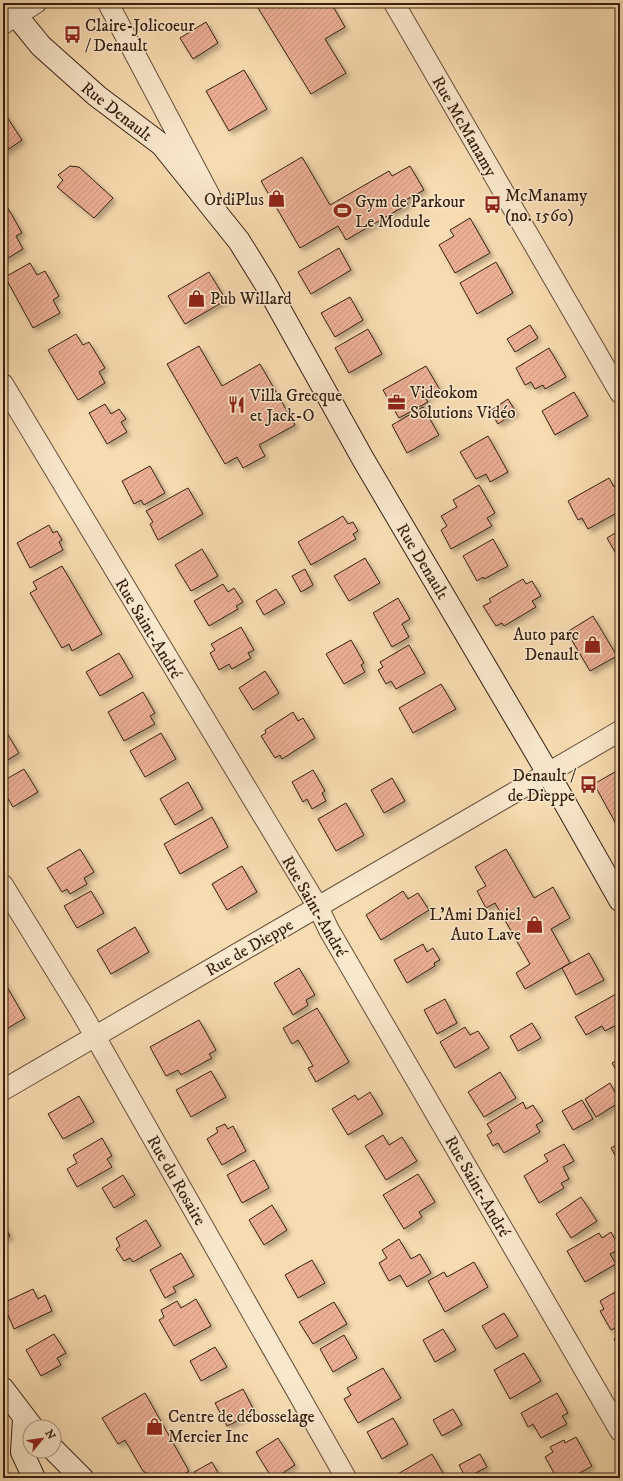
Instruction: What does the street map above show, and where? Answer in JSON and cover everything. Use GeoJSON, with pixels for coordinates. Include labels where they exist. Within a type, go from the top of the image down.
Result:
{"type":"FeatureCollection","features":[{"type":"Feature","properties":{"kind":"main road","name":"Rue Denault"},"geometry":{"type":"LineString","coordinates":[[8,14],[91,91],[162,145],[225,222],[266,284],[363,459],[548,773],[620,900]]}},
{"type":"Feature","properties":{"kind":"main road"},"geometry":{"type":"LineString","coordinates":[[3,1389],[25,1419]]}},
{"type":"Feature","properties":{"kind":"main road"},"geometry":{"type":"LineString","coordinates":[[62,1458],[82,1478]]}},
{"type":"Feature","properties":{"kind":"main road"},"geometry":{"type":"LineString","coordinates":[[25,1459],[34,1478]]}},
{"type":"Feature","properties":{"kind":"street"},"geometry":{"type":"LineString","coordinates":[[8,14],[36,3]]}},
{"type":"Feature","properties":{"kind":"street","name":"Rue Denault"},"geometry":{"type":"LineString","coordinates":[[108,3],[225,222]]}},
{"type":"Feature","properties":{"kind":"street","name":"Rue McManamy"},"geometry":{"type":"LineString","coordinates":[[394,3],[620,393]]}},
{"type":"Feature","properties":{"kind":"street","name":"Rue Saint-André"},"geometry":{"type":"LineString","coordinates":[[3,384],[318,907],[329,930],[620,1431]]}},
{"type":"Feature","properties":{"kind":"street","name":"Rue de Dieppe"},"geometry":{"type":"LineString","coordinates":[[3,1090],[620,731]]}},
{"type":"Feature","properties":{"kind":"street","name":"Rue du Rosaire"},"geometry":{"type":"LineString","coordinates":[[3,885],[80,1010],[346,1478]]}},
{"type":"Feature","properties":{"kind":"building"},"geometry":{"type":"Polygon","coordinates":[[[255,3],[331,3],[345,27],[325,39],[346,73],[311,94],[255,3]]]}},
{"type":"Feature","properties":{"kind":"building"},"geometry":{"type":"Polygon","coordinates":[[[206,22],[218,43],[193,59],[180,38],[206,22]]]}},
{"type":"Feature","properties":{"kind":"building"},"geometry":{"type":"Polygon","coordinates":[[[244,70],[267,109],[229,131],[206,91],[244,70]]]}},
{"type":"Feature","properties":{"kind":"building"},"geometry":{"type":"Polygon","coordinates":[[[3,111],[22,140],[3,153],[3,111]]]}},
{"type":"Feature","properties":{"kind":"building"},"geometry":{"type":"Polygon","coordinates":[[[302,157],[330,205],[389,171],[392,176],[410,166],[424,190],[406,200],[408,204],[346,240],[338,226],[300,248],[261,181],[302,157]]]}},
{"type":"Feature","properties":{"kind":"building"},"geometry":{"type":"Polygon","coordinates":[[[70,166],[79,167],[113,198],[94,218],[57,187],[63,180],[58,175],[70,166]]]}},
{"type":"Feature","properties":{"kind":"building"},"geometry":{"type":"Polygon","coordinates":[[[8,208],[22,233],[16,236],[23,249],[3,261],[3,210],[8,208]]]}},
{"type":"Feature","properties":{"kind":"building"},"geometry":{"type":"Polygon","coordinates":[[[470,218],[490,253],[455,273],[439,245],[454,236],[450,230],[470,218]]]}},
{"type":"Feature","properties":{"kind":"building"},"geometry":{"type":"Polygon","coordinates":[[[339,248],[351,270],[311,294],[298,272],[339,248]]]}},
{"type":"Feature","properties":{"kind":"building"},"geometry":{"type":"Polygon","coordinates":[[[496,262],[513,293],[477,314],[460,283],[496,262]]]}},
{"type":"Feature","properties":{"kind":"building"},"geometry":{"type":"Polygon","coordinates":[[[30,263],[37,275],[45,271],[59,296],[53,300],[60,313],[33,328],[5,277],[30,263]]]}},
{"type":"Feature","properties":{"kind":"building","name":"Pub Willard"},"geometry":{"type":"Polygon","coordinates":[[[209,272],[226,300],[185,324],[168,296],[209,272]]]}},
{"type":"Feature","properties":{"kind":"building"},"geometry":{"type":"Polygon","coordinates":[[[350,297],[363,320],[335,337],[321,313],[350,297]]]}},
{"type":"Feature","properties":{"kind":"building"},"geometry":{"type":"Polygon","coordinates":[[[530,325],[538,338],[515,352],[507,339],[530,325]]]}},
{"type":"Feature","properties":{"kind":"building"},"geometry":{"type":"Polygon","coordinates":[[[368,329],[382,354],[349,373],[335,348],[368,329]]]}},
{"type":"Feature","properties":{"kind":"building"},"geometry":{"type":"Polygon","coordinates":[[[76,334],[83,345],[89,342],[105,368],[99,372],[105,383],[78,400],[48,350],[76,334]]]}},
{"type":"Feature","properties":{"kind":"building","name":"Villa Grecque et Jack-O"},"geometry":{"type":"Polygon","coordinates":[[[199,346],[222,386],[260,364],[295,425],[259,445],[265,456],[243,468],[237,457],[225,464],[167,364],[199,346]]]}},
{"type":"Feature","properties":{"kind":"building"},"geometry":{"type":"Polygon","coordinates":[[[549,348],[566,377],[545,389],[543,385],[535,389],[531,382],[525,385],[516,368],[549,348]]]}},
{"type":"Feature","properties":{"kind":"building"},"geometry":{"type":"Polygon","coordinates":[[[426,366],[440,390],[425,398],[428,402],[399,418],[383,390],[426,366]]]}},
{"type":"Feature","properties":{"kind":"building"},"geometry":{"type":"Polygon","coordinates":[[[574,392],[588,416],[555,435],[542,411],[574,392]]]}},
{"type":"Feature","properties":{"kind":"building"},"geometry":{"type":"Polygon","coordinates":[[[508,399],[516,412],[498,424],[490,411],[508,399]]]}},
{"type":"Feature","properties":{"kind":"building"},"geometry":{"type":"Polygon","coordinates":[[[105,404],[111,414],[119,409],[126,419],[121,422],[127,432],[107,444],[89,413],[105,404]]]}},
{"type":"Feature","properties":{"kind":"building"},"geometry":{"type":"Polygon","coordinates":[[[423,407],[439,435],[407,453],[392,425],[423,407]]]}},
{"type":"Feature","properties":{"kind":"building"},"geometry":{"type":"Polygon","coordinates":[[[488,436],[508,472],[490,482],[486,474],[476,479],[460,452],[488,436]]]}},
{"type":"Feature","properties":{"kind":"building"},"geometry":{"type":"Polygon","coordinates":[[[150,466],[165,493],[144,505],[141,500],[134,504],[122,481],[150,466]]]}},
{"type":"Feature","properties":{"kind":"building"},"geometry":{"type":"Polygon","coordinates":[[[609,478],[614,487],[620,483],[620,511],[588,529],[582,518],[578,520],[568,501],[609,478]]]}},
{"type":"Feature","properties":{"kind":"building"},"geometry":{"type":"Polygon","coordinates":[[[479,485],[495,513],[487,518],[492,526],[451,549],[441,530],[447,526],[441,516],[457,507],[453,500],[479,485]]]}},
{"type":"Feature","properties":{"kind":"building"},"geometry":{"type":"Polygon","coordinates":[[[188,488],[203,514],[158,540],[150,524],[153,522],[146,511],[188,488]]]}},
{"type":"Feature","properties":{"kind":"building"},"geometry":{"type":"Polygon","coordinates":[[[343,516],[348,524],[353,522],[358,531],[353,534],[356,539],[311,565],[298,542],[343,516]]]}},
{"type":"Feature","properties":{"kind":"building"},"geometry":{"type":"Polygon","coordinates":[[[49,525],[53,533],[57,531],[62,540],[59,542],[63,550],[30,568],[17,543],[49,525]]]}},
{"type":"Feature","properties":{"kind":"building"},"geometry":{"type":"Polygon","coordinates":[[[620,530],[620,555],[618,557],[607,538],[620,530]]]}},
{"type":"Feature","properties":{"kind":"building"},"geometry":{"type":"Polygon","coordinates":[[[493,539],[508,566],[484,579],[483,577],[477,581],[463,556],[493,539]]]}},
{"type":"Feature","properties":{"kind":"building"},"geometry":{"type":"Polygon","coordinates":[[[202,549],[218,576],[191,591],[175,565],[202,549]]]}},
{"type":"Feature","properties":{"kind":"building"},"geometry":{"type":"Polygon","coordinates":[[[365,558],[380,583],[349,601],[334,576],[365,558]]]}},
{"type":"Feature","properties":{"kind":"building"},"geometry":{"type":"Polygon","coordinates":[[[62,566],[102,634],[72,651],[69,644],[62,648],[30,593],[37,589],[33,582],[62,566]]]}},
{"type":"Feature","properties":{"kind":"building"},"geometry":{"type":"Polygon","coordinates":[[[305,569],[313,585],[301,592],[292,576],[305,569]]]}},
{"type":"Feature","properties":{"kind":"building"},"geometry":{"type":"Polygon","coordinates":[[[523,579],[526,584],[532,581],[541,596],[532,601],[536,607],[504,626],[502,623],[496,626],[483,606],[491,602],[489,599],[523,579]]]}},
{"type":"Feature","properties":{"kind":"building"},"geometry":{"type":"Polygon","coordinates":[[[223,584],[228,592],[234,588],[243,602],[236,606],[238,609],[209,626],[194,601],[223,584]]]}},
{"type":"Feature","properties":{"kind":"building"},"geometry":{"type":"Polygon","coordinates":[[[276,589],[285,603],[264,615],[256,601],[276,589]]]}},
{"type":"Feature","properties":{"kind":"building"},"geometry":{"type":"Polygon","coordinates":[[[398,598],[410,619],[402,624],[409,637],[392,647],[373,613],[398,598]]]}},
{"type":"Feature","properties":{"kind":"building","name":"Auto parc Denault"},"geometry":{"type":"Polygon","coordinates":[[[593,616],[617,656],[590,671],[567,632],[593,616]]]}},
{"type":"Feature","properties":{"kind":"building"},"geometry":{"type":"Polygon","coordinates":[[[241,627],[254,650],[248,653],[251,658],[232,669],[229,664],[219,670],[210,653],[215,650],[211,644],[241,627]]]}},
{"type":"Feature","properties":{"kind":"building"},"geometry":{"type":"Polygon","coordinates":[[[351,640],[364,663],[361,665],[365,672],[344,684],[326,654],[351,640]]]}},
{"type":"Feature","properties":{"kind":"building"},"geometry":{"type":"Polygon","coordinates":[[[409,645],[425,673],[396,689],[391,681],[386,684],[378,670],[383,667],[380,662],[409,645]]]}},
{"type":"Feature","properties":{"kind":"building"},"geometry":{"type":"Polygon","coordinates":[[[119,653],[133,677],[100,696],[86,672],[119,653]]]}},
{"type":"Feature","properties":{"kind":"building"},"geometry":{"type":"Polygon","coordinates":[[[265,671],[279,693],[253,710],[239,688],[265,671]]]}},
{"type":"Feature","properties":{"kind":"building"},"geometry":{"type":"Polygon","coordinates":[[[441,684],[456,709],[413,733],[399,708],[441,684]]]}},
{"type":"Feature","properties":{"kind":"building"},"geometry":{"type":"Polygon","coordinates":[[[143,692],[155,713],[150,716],[155,724],[124,741],[108,712],[143,692]]]}},
{"type":"Feature","properties":{"kind":"building"},"geometry":{"type":"Polygon","coordinates":[[[293,712],[298,721],[303,718],[315,738],[282,759],[280,755],[275,758],[261,736],[266,733],[265,730],[293,712]]]}},
{"type":"Feature","properties":{"kind":"building"},"geometry":{"type":"Polygon","coordinates":[[[5,730],[19,753],[3,763],[3,732],[5,730]]]}},
{"type":"Feature","properties":{"kind":"building"},"geometry":{"type":"Polygon","coordinates":[[[161,733],[176,759],[145,777],[130,751],[161,733]]]}},
{"type":"Feature","properties":{"kind":"building"},"geometry":{"type":"Polygon","coordinates":[[[24,769],[38,792],[13,807],[3,790],[3,781],[24,769]]]}},
{"type":"Feature","properties":{"kind":"building"},"geometry":{"type":"Polygon","coordinates":[[[620,769],[620,831],[594,784],[620,769]]]}},
{"type":"Feature","properties":{"kind":"building"},"geometry":{"type":"Polygon","coordinates":[[[313,770],[325,791],[322,793],[326,801],[312,809],[307,799],[303,802],[292,782],[313,770]]]}},
{"type":"Feature","properties":{"kind":"building"},"geometry":{"type":"Polygon","coordinates":[[[392,778],[405,801],[384,813],[371,790],[392,778]]]}},
{"type":"Feature","properties":{"kind":"building"},"geometry":{"type":"Polygon","coordinates":[[[188,782],[203,809],[175,825],[160,799],[188,782]]]}},
{"type":"Feature","properties":{"kind":"building"},"geometry":{"type":"Polygon","coordinates":[[[346,803],[364,835],[336,851],[318,819],[346,803]]]}},
{"type":"Feature","properties":{"kind":"building"},"geometry":{"type":"Polygon","coordinates":[[[212,817],[228,847],[180,874],[164,844],[212,817]]]}},
{"type":"Feature","properties":{"kind":"building"},"geometry":{"type":"Polygon","coordinates":[[[80,849],[94,872],[84,878],[87,884],[70,894],[67,889],[62,892],[47,868],[80,849]]]}},
{"type":"Feature","properties":{"kind":"building","name":"L'Ami Daniel Auto Lave"},"geometry":{"type":"Polygon","coordinates":[[[506,849],[534,898],[553,887],[570,918],[551,929],[570,963],[525,989],[516,973],[530,964],[495,903],[486,908],[477,891],[486,886],[475,867],[506,849]]]}},
{"type":"Feature","properties":{"kind":"building"},"geometry":{"type":"Polygon","coordinates":[[[242,866],[257,892],[227,910],[212,884],[242,866]]]}},
{"type":"Feature","properties":{"kind":"building"},"geometry":{"type":"Polygon","coordinates":[[[91,891],[104,913],[77,928],[64,906],[91,891]]]}},
{"type":"Feature","properties":{"kind":"building"},"geometry":{"type":"Polygon","coordinates":[[[403,891],[408,899],[418,893],[429,910],[381,940],[366,915],[403,891]]]}},
{"type":"Feature","properties":{"kind":"building"},"geometry":{"type":"Polygon","coordinates":[[[135,927],[149,952],[111,974],[97,950],[135,927]]]}},
{"type":"Feature","properties":{"kind":"building"},"geometry":{"type":"Polygon","coordinates":[[[423,944],[427,952],[433,948],[440,960],[434,963],[435,966],[407,983],[394,960],[423,944]]]}},
{"type":"Feature","properties":{"kind":"building"},"geometry":{"type":"Polygon","coordinates":[[[589,953],[604,980],[576,995],[562,968],[589,953]]]}},
{"type":"Feature","properties":{"kind":"building"},"geometry":{"type":"Polygon","coordinates":[[[299,968],[315,995],[306,1000],[308,1005],[293,1015],[274,983],[299,968]]]}},
{"type":"Feature","properties":{"kind":"building"},"geometry":{"type":"Polygon","coordinates":[[[3,980],[25,1018],[3,1031],[3,980]]]}},
{"type":"Feature","properties":{"kind":"building"},"geometry":{"type":"Polygon","coordinates":[[[616,994],[620,1001],[620,1023],[605,1031],[602,1026],[586,1035],[575,1017],[616,994]]]}},
{"type":"Feature","properties":{"kind":"building"},"geometry":{"type":"Polygon","coordinates":[[[445,999],[457,1023],[437,1034],[424,1010],[445,999]]]}},
{"type":"Feature","properties":{"kind":"building"},"geometry":{"type":"Polygon","coordinates":[[[317,1008],[349,1062],[316,1082],[308,1068],[313,1066],[298,1040],[292,1044],[283,1028],[317,1008]]]}},
{"type":"Feature","properties":{"kind":"building"},"geometry":{"type":"Polygon","coordinates":[[[199,1020],[216,1050],[209,1054],[212,1058],[181,1075],[178,1070],[166,1076],[150,1047],[199,1020]]]}},
{"type":"Feature","properties":{"kind":"building"},"geometry":{"type":"Polygon","coordinates":[[[532,1023],[541,1038],[518,1051],[510,1036],[532,1023]]]}},
{"type":"Feature","properties":{"kind":"building"},"geometry":{"type":"Polygon","coordinates":[[[465,1027],[470,1035],[478,1031],[489,1048],[455,1068],[440,1042],[465,1027]]]}},
{"type":"Feature","properties":{"kind":"building"},"geometry":{"type":"Polygon","coordinates":[[[620,1059],[620,1077],[612,1063],[620,1059]]]}},
{"type":"Feature","properties":{"kind":"building"},"geometry":{"type":"Polygon","coordinates":[[[211,1071],[226,1097],[191,1117],[176,1090],[211,1071]]]}},
{"type":"Feature","properties":{"kind":"building"},"geometry":{"type":"Polygon","coordinates":[[[500,1072],[516,1098],[484,1117],[468,1092],[500,1072]]]}},
{"type":"Feature","properties":{"kind":"building"},"geometry":{"type":"Polygon","coordinates":[[[610,1083],[620,1102],[596,1117],[585,1099],[610,1083]]]}},
{"type":"Feature","properties":{"kind":"building"},"geometry":{"type":"Polygon","coordinates":[[[370,1092],[383,1114],[348,1135],[332,1109],[355,1095],[358,1100],[370,1092]]]}},
{"type":"Feature","properties":{"kind":"building"},"geometry":{"type":"Polygon","coordinates":[[[79,1096],[94,1122],[63,1139],[48,1114],[79,1096]]]}},
{"type":"Feature","properties":{"kind":"building"},"geometry":{"type":"Polygon","coordinates":[[[582,1100],[593,1119],[573,1130],[562,1111],[582,1100]]]}},
{"type":"Feature","properties":{"kind":"building"},"geometry":{"type":"Polygon","coordinates":[[[523,1102],[526,1109],[533,1105],[543,1121],[536,1125],[540,1132],[504,1153],[498,1143],[493,1146],[487,1135],[492,1132],[487,1124],[523,1102]]]}},
{"type":"Feature","properties":{"kind":"building"},"geometry":{"type":"Polygon","coordinates":[[[225,1124],[228,1129],[233,1126],[246,1151],[222,1165],[207,1139],[218,1132],[216,1128],[225,1124]]]}},
{"type":"Feature","properties":{"kind":"building"},"geometry":{"type":"Polygon","coordinates":[[[383,1135],[389,1145],[402,1137],[417,1161],[386,1180],[365,1146],[383,1135]]]}},
{"type":"Feature","properties":{"kind":"building"},"geometry":{"type":"Polygon","coordinates":[[[102,1138],[112,1156],[107,1159],[112,1167],[77,1187],[67,1169],[77,1163],[73,1155],[102,1138]]]}},
{"type":"Feature","properties":{"kind":"building"},"geometry":{"type":"Polygon","coordinates":[[[620,1143],[620,1164],[611,1148],[620,1143]]]}},
{"type":"Feature","properties":{"kind":"building"},"geometry":{"type":"Polygon","coordinates":[[[564,1144],[574,1161],[563,1167],[569,1179],[561,1183],[564,1188],[539,1203],[524,1176],[548,1161],[544,1155],[564,1144]]]}},
{"type":"Feature","properties":{"kind":"building"},"geometry":{"type":"Polygon","coordinates":[[[254,1160],[269,1188],[242,1203],[227,1175],[254,1160]]]}},
{"type":"Feature","properties":{"kind":"building"},"geometry":{"type":"Polygon","coordinates":[[[418,1174],[435,1202],[419,1212],[422,1217],[404,1229],[383,1195],[418,1174]]]}},
{"type":"Feature","properties":{"kind":"building"},"geometry":{"type":"Polygon","coordinates":[[[123,1175],[135,1195],[114,1208],[102,1188],[123,1175]]]}},
{"type":"Feature","properties":{"kind":"building"},"geometry":{"type":"Polygon","coordinates":[[[581,1197],[597,1221],[571,1238],[556,1214],[581,1197]]]}},
{"type":"Feature","properties":{"kind":"building"},"geometry":{"type":"Polygon","coordinates":[[[272,1205],[287,1230],[264,1245],[249,1220],[272,1205]]]}},
{"type":"Feature","properties":{"kind":"building"},"geometry":{"type":"Polygon","coordinates":[[[146,1220],[161,1246],[133,1262],[130,1258],[124,1261],[116,1249],[120,1246],[116,1238],[146,1220]]]}},
{"type":"Feature","properties":{"kind":"building"},"geometry":{"type":"Polygon","coordinates":[[[3,1224],[10,1236],[3,1240],[3,1224]]]}},
{"type":"Feature","properties":{"kind":"building"},"geometry":{"type":"Polygon","coordinates":[[[611,1232],[620,1249],[610,1254],[616,1264],[585,1282],[567,1251],[599,1233],[602,1238],[611,1232]]]}},
{"type":"Feature","properties":{"kind":"building"},"geometry":{"type":"Polygon","coordinates":[[[399,1239],[411,1259],[420,1254],[431,1273],[407,1287],[400,1275],[389,1281],[379,1263],[387,1258],[382,1250],[399,1239]]]}},
{"type":"Feature","properties":{"kind":"building"},"geometry":{"type":"Polygon","coordinates":[[[181,1253],[194,1276],[173,1287],[176,1292],[165,1298],[150,1270],[181,1253]]]}},
{"type":"Feature","properties":{"kind":"building"},"geometry":{"type":"Polygon","coordinates":[[[312,1260],[325,1283],[298,1298],[285,1275],[312,1260]]]}},
{"type":"Feature","properties":{"kind":"building"},"geometry":{"type":"Polygon","coordinates":[[[474,1262],[488,1287],[445,1312],[428,1281],[444,1272],[447,1277],[474,1262]]]}},
{"type":"Feature","properties":{"kind":"building"},"geometry":{"type":"Polygon","coordinates":[[[33,1289],[38,1299],[45,1295],[52,1311],[14,1329],[3,1303],[33,1289]]]}},
{"type":"Feature","properties":{"kind":"building"},"geometry":{"type":"Polygon","coordinates":[[[620,1289],[620,1325],[611,1330],[600,1311],[604,1309],[600,1301],[620,1289]]]}},
{"type":"Feature","properties":{"kind":"building"},"geometry":{"type":"Polygon","coordinates":[[[196,1299],[211,1326],[174,1346],[159,1320],[164,1317],[161,1310],[177,1301],[181,1308],[196,1299]]]}},
{"type":"Feature","properties":{"kind":"building"},"geometry":{"type":"Polygon","coordinates":[[[334,1302],[347,1324],[313,1344],[299,1322],[334,1302]]]}},
{"type":"Feature","properties":{"kind":"building"},"geometry":{"type":"Polygon","coordinates":[[[504,1313],[518,1336],[496,1349],[482,1326],[504,1313]]]}},
{"type":"Feature","properties":{"kind":"building"},"geometry":{"type":"Polygon","coordinates":[[[443,1329],[456,1350],[435,1362],[423,1340],[443,1329]]]}},
{"type":"Feature","properties":{"kind":"building"},"geometry":{"type":"Polygon","coordinates":[[[54,1334],[66,1353],[57,1358],[61,1365],[41,1376],[26,1350],[54,1334]]]}},
{"type":"Feature","properties":{"kind":"building"},"geometry":{"type":"Polygon","coordinates":[[[344,1335],[357,1358],[333,1372],[320,1349],[344,1335]]]}},
{"type":"Feature","properties":{"kind":"building"},"geometry":{"type":"Polygon","coordinates":[[[620,1335],[620,1349],[614,1339],[620,1335]]]}},
{"type":"Feature","properties":{"kind":"building"},"geometry":{"type":"Polygon","coordinates":[[[215,1347],[227,1367],[201,1381],[190,1361],[215,1347]]]}},
{"type":"Feature","properties":{"kind":"building"},"geometry":{"type":"Polygon","coordinates":[[[524,1353],[541,1381],[510,1399],[494,1370],[524,1353]]]}},
{"type":"Feature","properties":{"kind":"building"},"geometry":{"type":"Polygon","coordinates":[[[383,1368],[401,1398],[358,1423],[344,1399],[351,1395],[347,1388],[383,1368]]]}},
{"type":"Feature","properties":{"kind":"building"},"geometry":{"type":"Polygon","coordinates":[[[243,1389],[255,1412],[227,1426],[215,1403],[243,1389]]]}},
{"type":"Feature","properties":{"kind":"building"},"geometry":{"type":"Polygon","coordinates":[[[145,1393],[189,1471],[177,1478],[155,1478],[143,1471],[125,1440],[118,1444],[102,1418],[145,1393]]]}},
{"type":"Feature","properties":{"kind":"building"},"geometry":{"type":"Polygon","coordinates":[[[557,1393],[568,1413],[562,1416],[567,1424],[541,1438],[533,1424],[528,1427],[521,1413],[557,1393]]]}},
{"type":"Feature","properties":{"kind":"building"},"geometry":{"type":"Polygon","coordinates":[[[453,1409],[462,1425],[442,1436],[433,1420],[453,1409]]]}},
{"type":"Feature","properties":{"kind":"building"},"geometry":{"type":"Polygon","coordinates":[[[393,1418],[408,1444],[382,1459],[367,1432],[393,1418]]]}},
{"type":"Feature","properties":{"kind":"building"},"geometry":{"type":"Polygon","coordinates":[[[576,1437],[592,1466],[571,1478],[557,1478],[545,1457],[553,1452],[550,1447],[564,1440],[565,1443],[576,1437]]]}},
{"type":"Feature","properties":{"kind":"building"},"geometry":{"type":"Polygon","coordinates":[[[278,1438],[295,1465],[275,1478],[272,1478],[256,1452],[278,1438]]]}},
{"type":"Feature","properties":{"kind":"building"},"geometry":{"type":"Polygon","coordinates":[[[432,1454],[446,1478],[398,1478],[396,1475],[432,1454]]]}},
{"type":"Feature","properties":{"kind":"building"},"geometry":{"type":"Polygon","coordinates":[[[480,1454],[487,1467],[466,1478],[459,1465],[480,1454]]]}},
{"type":"Feature","properties":{"kind":"building"},"geometry":{"type":"Polygon","coordinates":[[[212,1462],[221,1478],[197,1478],[194,1472],[212,1462]]]}},
{"type":"Feature","properties":{"kind":"building"},"geometry":{"type":"Polygon","coordinates":[[[597,1473],[600,1478],[590,1478],[597,1473]]]}},
{"type":"Feature","properties":{"kind":"place","name":"Claire-Jolicoeur / Denault"},"geometry":{"type":"Point","coordinates":[72,35]}},
{"type":"Feature","properties":{"kind":"place","name":"OrdiPlus"},"geometry":{"type":"Point","coordinates":[277,199]}},
{"type":"Feature","properties":{"kind":"place","name":"McManamy (no. 1560)"},"geometry":{"type":"Point","coordinates":[492,205]}},
{"type":"Feature","properties":{"kind":"place","name":"Gym de Parkour Le Module"},"geometry":{"type":"Point","coordinates":[342,211]}},
{"type":"Feature","properties":{"kind":"place","name":"Pub Willard"},"geometry":{"type":"Point","coordinates":[197,298]}},
{"type":"Feature","properties":{"kind":"place","name":"Videokom Solutions Vidéo"},"geometry":{"type":"Point","coordinates":[397,402]}},
{"type":"Feature","properties":{"kind":"place","name":"Villa Grecque et Jack-O"},"geometry":{"type":"Point","coordinates":[237,405]}},
{"type":"Feature","properties":{"kind":"place","name":"Auto parc Denault"},"geometry":{"type":"Point","coordinates":[592,644]}},
{"type":"Feature","properties":{"kind":"place","name":"Denault / de Dieppe"},"geometry":{"type":"Point","coordinates":[588,785]}},
{"type":"Feature","properties":{"kind":"place","name":"L'Ami Daniel Auto Lave"},"geometry":{"type":"Point","coordinates":[534,924]}},
{"type":"Feature","properties":{"kind":"place","name":"Centre de débosselage Mercier Inc"},"geometry":{"type":"Point","coordinates":[155,1426]}}]}
